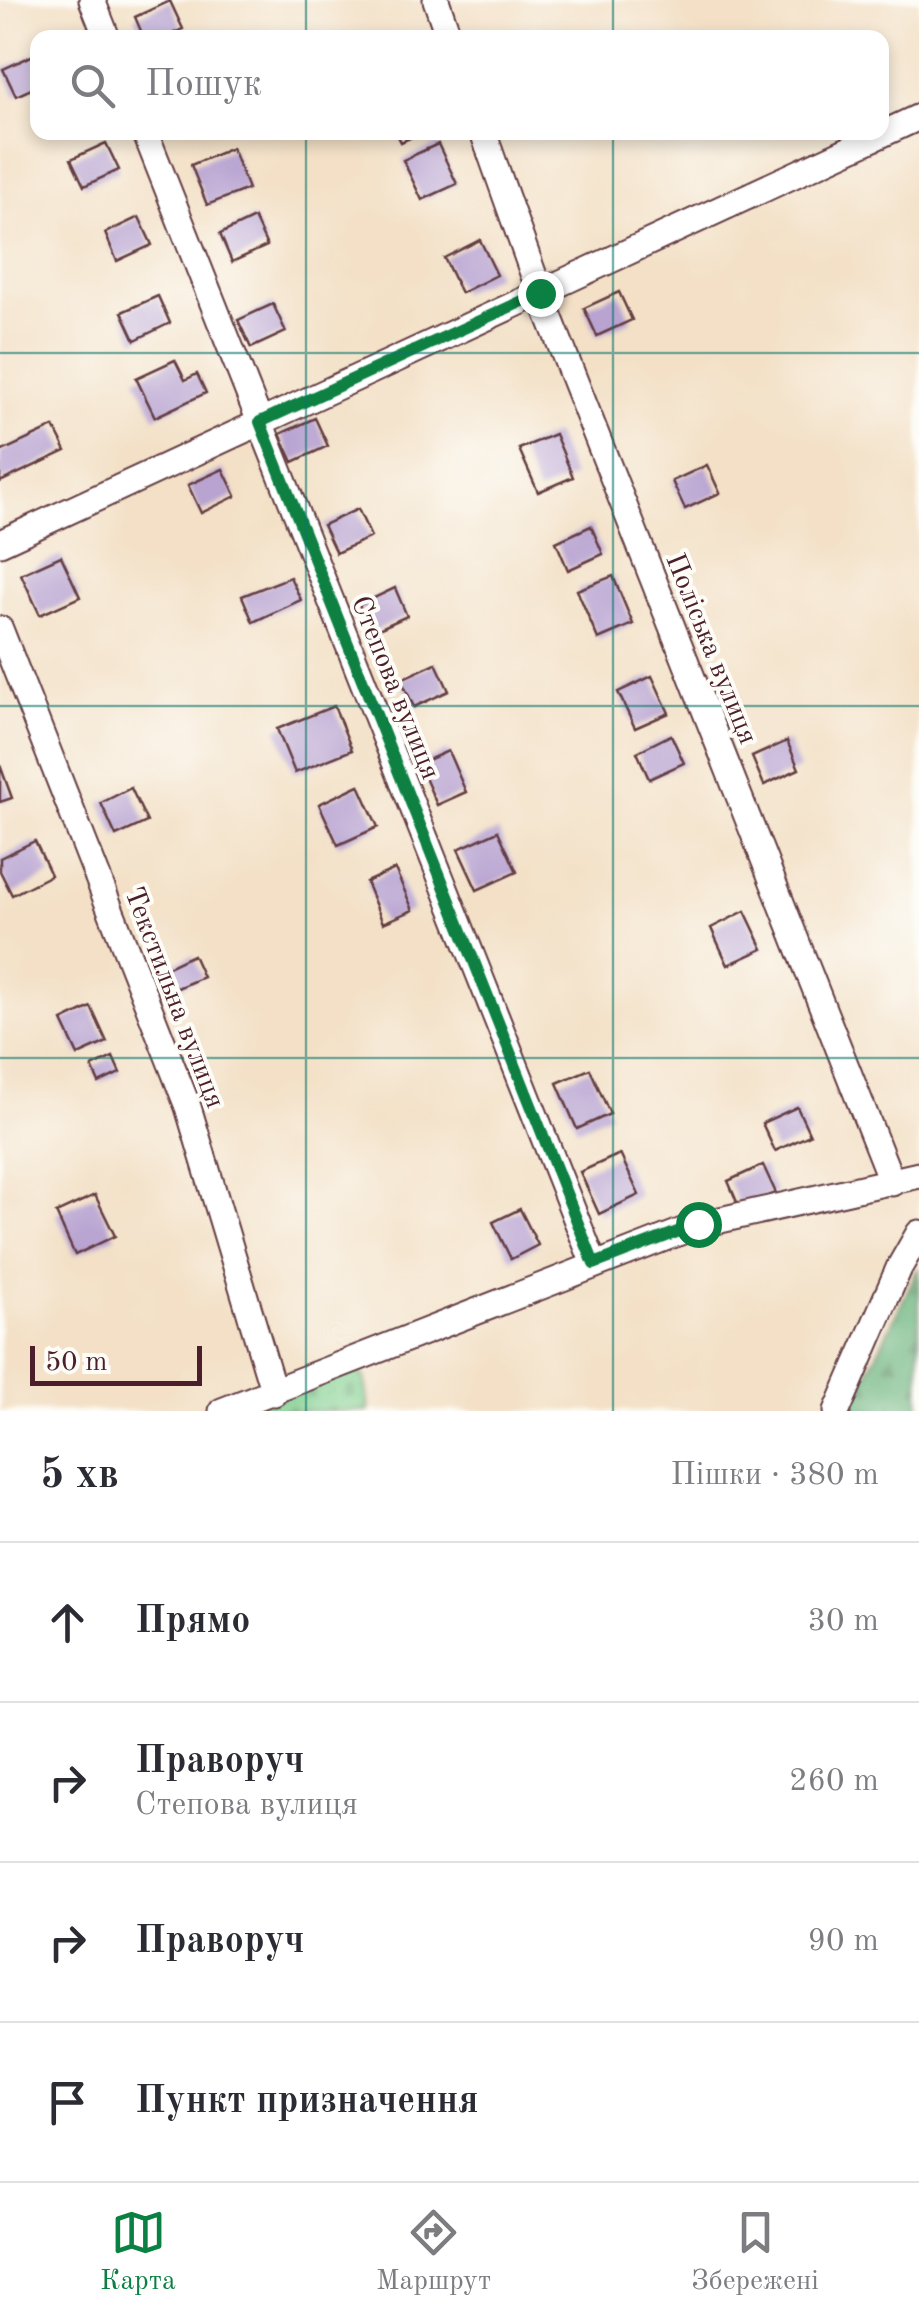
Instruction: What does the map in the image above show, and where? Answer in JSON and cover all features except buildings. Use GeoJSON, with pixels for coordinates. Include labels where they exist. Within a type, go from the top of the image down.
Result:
{"type":"FeatureCollection","features":[{"type":"Feature","properties":{"kind":"street"},"geometry":{"type":"LineString","coordinates":[[92,0],[104,30]]}},
{"type":"Feature","properties":{"kind":"street"},"geometry":{"type":"LineString","coordinates":[[436,0],[446,30]]}},
{"type":"Feature","properties":{"kind":"street"},"geometry":{"type":"LineString","coordinates":[[889,131],[919,117]]}},
{"type":"Feature","properties":{"kind":"street","name":"Степова вулиця"},"geometry":{"type":"LineString","coordinates":[[148,140],[594,1264]]}},
{"type":"Feature","properties":{"kind":"street","name":"Поліська вулиця"},"geometry":{"type":"LineString","coordinates":[[486,140],[540,293],[892,1183]]}},
{"type":"Feature","properties":{"kind":"street"},"geometry":{"type":"LineString","coordinates":[[0,543],[869,140]]}},
{"type":"Feature","properties":{"kind":"street","name":"Текстильна вулиця"},"geometry":{"type":"LineString","coordinates":[[0,629],[188,1108],[274,1393]]}},
{"type":"Feature","properties":{"kind":"street"},"geometry":{"type":"LineString","coordinates":[[222,1411],[698,1224],[919,1175]]}},
{"type":"Feature","properties":{"kind":"street"},"geometry":{"type":"LineString","coordinates":[[837,1411],[899,1268],[919,1233]]}},
{"type":"Feature","properties":{"kind":"green space"},"geometry":{"type":"Polygon","coordinates":[[[919,1267],[919,1411],[849,1411],[919,1267]]]}},
{"type":"Feature","properties":{"kind":"green space"},"geometry":{"type":"Polygon","coordinates":[[[355,1367],[365,1379],[369,1411],[237,1411],[355,1367]]]}},
{"type":"Feature","properties":{"kind":"route"},"geometry":{"type":"LineString","coordinates":[[540,293],[260,422],[594,1264],[698,1224]]}}]}
